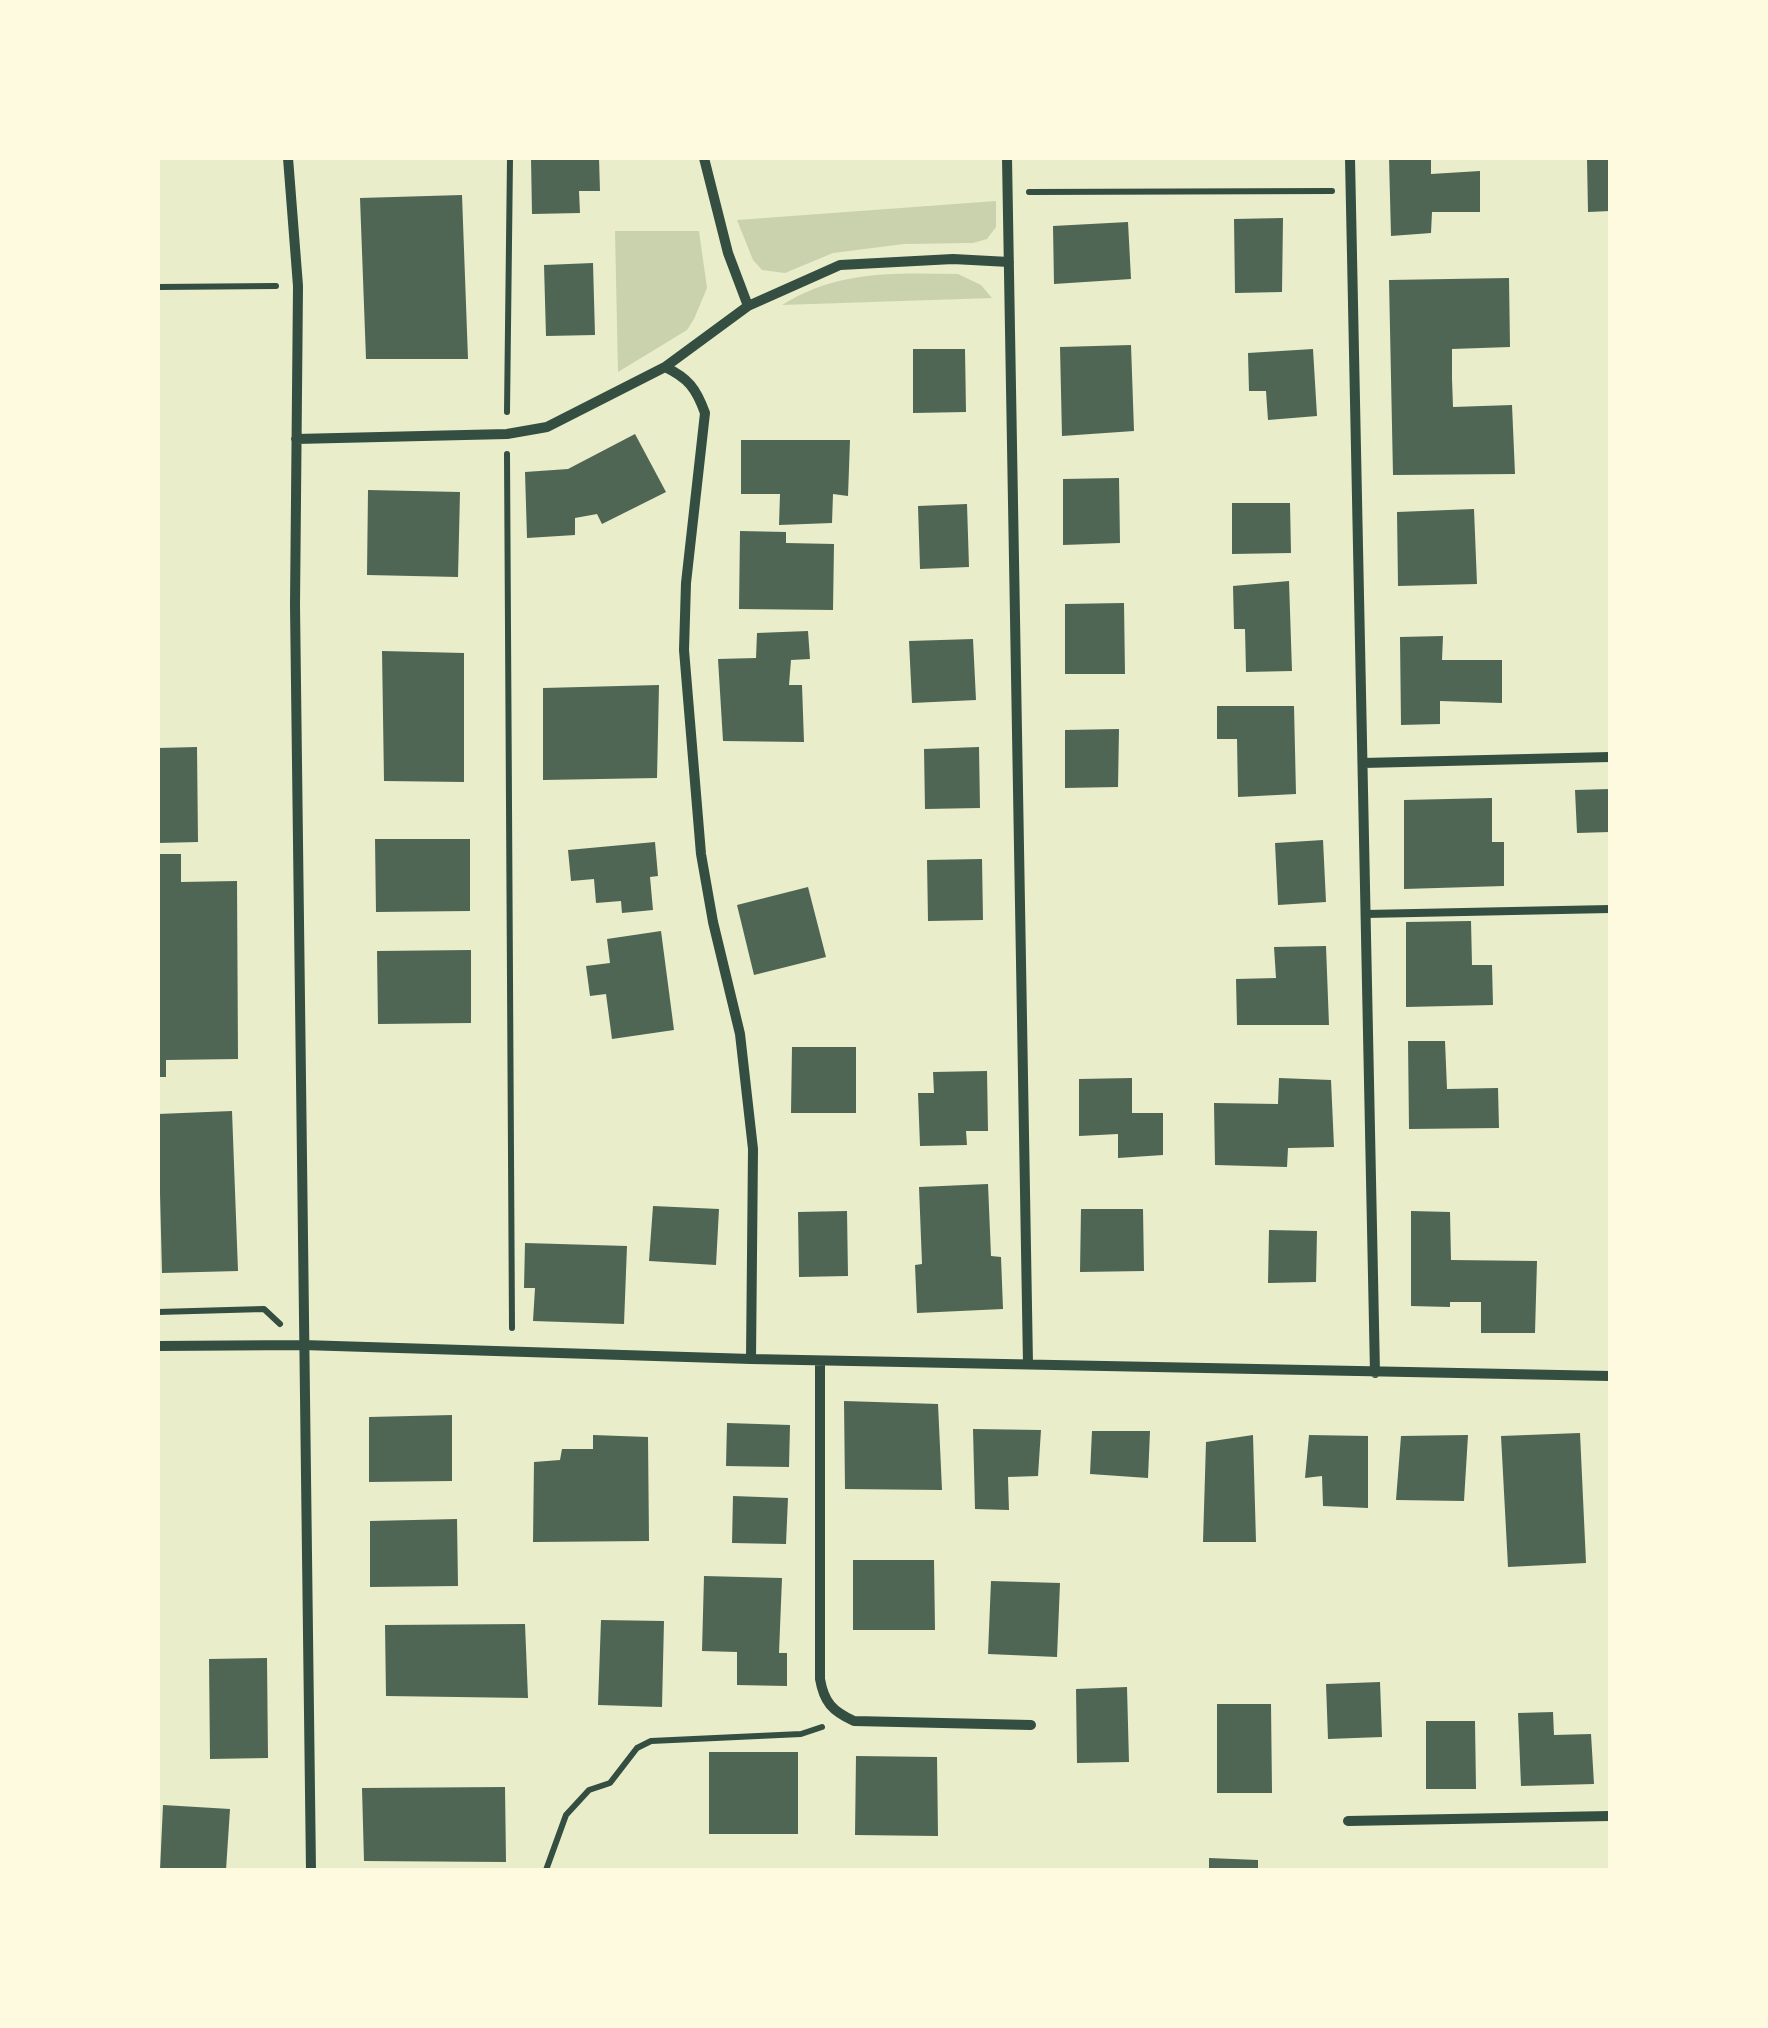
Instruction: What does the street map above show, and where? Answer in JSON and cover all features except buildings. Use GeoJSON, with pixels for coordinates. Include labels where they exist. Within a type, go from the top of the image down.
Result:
{"type":"FeatureCollection","features":[{"type":"Feature","properties":{"kind":"street"},"geometry":{"type":"LineString","coordinates":[[288,158],[298,286],[303,1346],[311,1870]]}},
{"type":"Feature","properties":{"kind":"street"},"geometry":{"type":"LineString","coordinates":[[704,158],[728,253],[748,306]]}},
{"type":"Feature","properties":{"kind":"street"},"geometry":{"type":"LineString","coordinates":[[1007,158],[1028,1364]]}},
{"type":"Feature","properties":{"kind":"street"},"geometry":{"type":"LineString","coordinates":[[1350,158],[1374,1372]]}},
{"type":"Feature","properties":{"kind":"street"},"geometry":{"type":"LineString","coordinates":[[296,439],[507,434],[548,427],[665,367],[748,306],[840,265],[939,259],[1009,262]]}},
{"type":"Feature","properties":{"kind":"street"},"geometry":{"type":"LineString","coordinates":[[665,367],[685,377],[697,390],[704,413],[686,583],[684,650],[701,854],[740,1034],[753,1149],[751,1360]]}},
{"type":"Feature","properties":{"kind":"street"},"geometry":{"type":"LineString","coordinates":[[1363,764],[1610,757]]}},
{"type":"Feature","properties":{"kind":"street"},"geometry":{"type":"LineString","coordinates":[[158,1346],[1610,1376]]}},
{"type":"Feature","properties":{"kind":"street"},"geometry":{"type":"LineString","coordinates":[[820,1361],[823,1698],[836,1713],[854,1721],[1031,1725]]}},
{"type":"Feature","properties":{"kind":"street"},"geometry":{"type":"LineString","coordinates":[[1348,1821],[1610,1816]]}},
{"type":"Feature","properties":{"kind":"lane"},"geometry":{"type":"LineString","coordinates":[[1366,914],[1610,909]]}},
{"type":"Feature","properties":{"kind":"path"},"geometry":{"type":"LineString","coordinates":[[510,158],[507,434],[512,1328]]}},
{"type":"Feature","properties":{"kind":"path"},"geometry":{"type":"LineString","coordinates":[[1008,192],[1351,192]]}},
{"type":"Feature","properties":{"kind":"path"},"geometry":{"type":"LineString","coordinates":[[158,287],[298,286]]}},
{"type":"Feature","properties":{"kind":"path"},"geometry":{"type":"LineString","coordinates":[[158,1312],[264,1309],[303,1346]]}},
{"type":"Feature","properties":{"kind":"path"},"geometry":{"type":"LineString","coordinates":[[546,1870],[566,1815],[589,1790],[610,1783],[637,1748],[651,1742],[801,1734],[819,1730],[836,1713]]}},
{"type":"Feature","properties":{"kind":"green space"},"geometry":{"type":"Polygon","coordinates":[[[996,201],[996,227],[987,239],[833,253],[785,273],[762,270],[753,260],[737,220],[996,201]]]}},
{"type":"Feature","properties":{"kind":"green space"},"geometry":{"type":"Polygon","coordinates":[[[615,231],[699,231],[707,288],[687,330],[618,372],[615,231]]]}},
{"type":"Feature","properties":{"kind":"green space"},"geometry":{"type":"Polygon","coordinates":[[[958,274],[981,285],[992,298],[782,305],[824,285],[867,276],[958,274]]]}}]}
